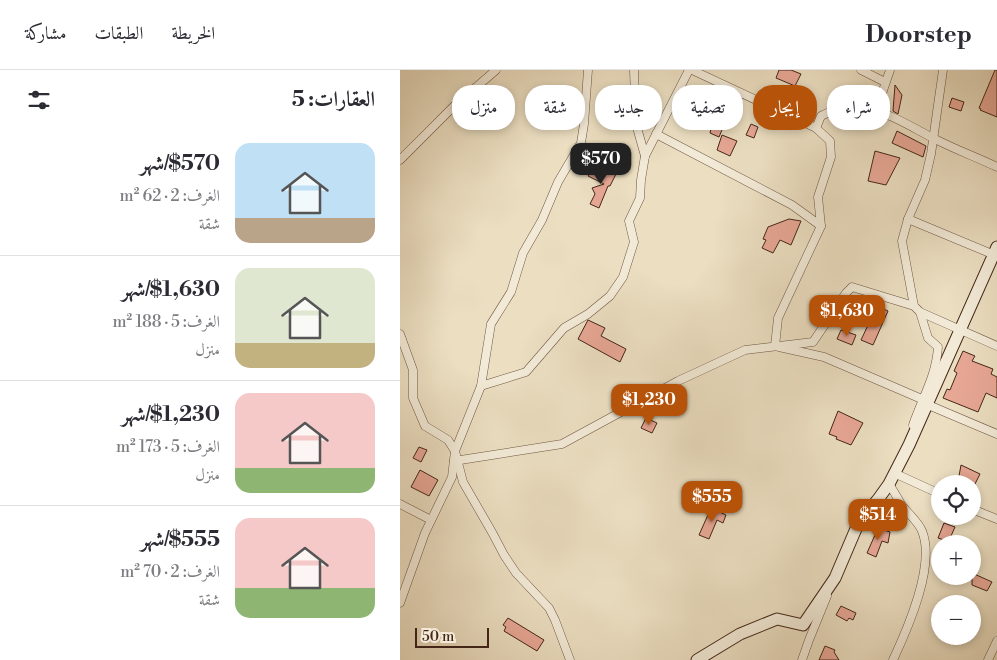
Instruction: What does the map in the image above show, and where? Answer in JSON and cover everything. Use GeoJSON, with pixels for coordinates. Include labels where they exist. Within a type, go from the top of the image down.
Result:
{"type":"FeatureCollection","features":[{"type":"Feature","properties":{"kind":"street"},"geometry":{"type":"LineString","coordinates":[[400,160],[453,107],[496,70]]}},
{"type":"Feature","properties":{"kind":"street"},"geometry":{"type":"LineString","coordinates":[[400,603],[425,533],[452,478],[455,457],[481,386],[491,324],[510,292],[523,253],[542,220],[558,182],[581,143],[588,70]]}},
{"type":"Feature","properties":{"kind":"street"},"geometry":{"type":"LineString","coordinates":[[634,70],[636,124],[646,156]]}},
{"type":"Feature","properties":{"kind":"street"},"geometry":{"type":"LineString","coordinates":[[481,386],[526,372],[564,328],[588,314],[610,296],[622,277],[634,242],[629,221],[640,198],[640,180],[646,156],[690,70],[753,99]]}},
{"type":"Feature","properties":{"kind":"street"},"geometry":{"type":"LineString","coordinates":[[861,70],[885,82]]}},
{"type":"Feature","properties":{"kind":"street"},"geometry":{"type":"LineString","coordinates":[[884,85],[890,70]]}},
{"type":"Feature","properties":{"kind":"street"},"geometry":{"type":"LineString","coordinates":[[802,660],[858,524],[880,498],[909,445],[937,365],[938,347],[928,338],[917,309],[902,241],[908,219],[925,180],[934,139],[944,70]]}},
{"type":"Feature","properties":{"kind":"street"},"geometry":{"type":"LineString","coordinates":[[817,126],[821,116],[827,113]]}},
{"type":"Feature","properties":{"kind":"street"},"geometry":{"type":"LineString","coordinates":[[890,116],[934,139],[997,167]]}},
{"type":"Feature","properties":{"kind":"street"},"geometry":{"type":"LineString","coordinates":[[775,346],[778,318],[821,226],[818,197],[831,157],[830,141],[817,129]]}},
{"type":"Feature","properties":{"kind":"street"},"geometry":{"type":"LineString","coordinates":[[656,134],[792,205],[821,226]]}},
{"type":"Feature","properties":{"kind":"street"},"geometry":{"type":"LineString","coordinates":[[908,219],[996,252],[925,402]]}},
{"type":"Feature","properties":{"kind":"street"},"geometry":{"type":"LineString","coordinates":[[455,457],[562,444],[678,381],[746,350],[813,342],[852,287],[917,309],[997,346]]}},
{"type":"Feature","properties":{"kind":"street"},"geometry":{"type":"LineString","coordinates":[[400,334],[413,370],[414,398],[425,426],[448,440],[463,482],[516,573],[549,608],[570,660]]}},
{"type":"Feature","properties":{"kind":"street"},"geometry":{"type":"LineString","coordinates":[[775,346],[824,357],[997,434]]}},
{"type":"Feature","properties":{"kind":"street"},"geometry":{"type":"LineString","coordinates":[[892,478],[931,491]]}},
{"type":"Feature","properties":{"kind":"street"},"geometry":{"type":"LineString","coordinates":[[892,478],[901,503],[922,529],[926,559],[924,578],[893,660]]}},
{"type":"Feature","properties":{"kind":"street"},"geometry":{"type":"LineString","coordinates":[[400,504],[431,520]]}},
{"type":"Feature","properties":{"kind":"street"},"geometry":{"type":"LineString","coordinates":[[981,513],[997,519]]}},
{"type":"Feature","properties":{"kind":"street"},"geometry":{"type":"LineString","coordinates":[[697,660],[740,634],[776,619],[803,625],[835,578]]}},
{"type":"Feature","properties":{"kind":"street"},"geometry":{"type":"LineString","coordinates":[[988,660],[995,651],[997,641]]}},
{"type":"Feature","properties":{"kind":"building"},"geometry":{"type":"Polygon","coordinates":[[[779,70],[791,70],[801,74],[796,85],[776,78],[779,70]]]}},
{"type":"Feature","properties":{"kind":"building"},"geometry":{"type":"Polygon","coordinates":[[[995,70],[997,70],[997,117],[979,108],[995,70]]]}},
{"type":"Feature","properties":{"kind":"building"},"geometry":{"type":"Polygon","coordinates":[[[895,85],[902,95],[898,114],[893,111],[895,85]]]}},
{"type":"Feature","properties":{"kind":"building"},"geometry":{"type":"Polygon","coordinates":[[[952,98],[964,102],[961,111],[949,107],[952,98]]]}},
{"type":"Feature","properties":{"kind":"building"},"geometry":{"type":"Polygon","coordinates":[[[751,124],[753,125],[753,130],[757,130],[754,138],[746,135],[751,124]]]}},
{"type":"Feature","properties":{"kind":"building"},"geometry":{"type":"Polygon","coordinates":[[[711,130],[722,130],[719,137],[710,133],[711,130]]]}},
{"type":"Feature","properties":{"kind":"building"},"geometry":{"type":"Polygon","coordinates":[[[897,131],[926,146],[923,157],[892,143],[897,131]]]}},
{"type":"Feature","properties":{"kind":"building"},"geometry":{"type":"Polygon","coordinates":[[[722,135],[737,141],[730,156],[717,150],[722,135]]]}},
{"type":"Feature","properties":{"kind":"building"},"geometry":{"type":"Polygon","coordinates":[[[875,151],[900,158],[886,185],[868,181],[875,151]]]}},
{"type":"Feature","properties":{"kind":"building"},"geometry":{"type":"Polygon","coordinates":[[[603,168],[616,174],[610,186],[608,186],[599,208],[590,204],[595,194],[592,188],[604,184],[588,176],[592,170],[600,174],[603,168]]]}},
{"type":"Feature","properties":{"kind":"building"},"geometry":{"type":"Polygon","coordinates":[[[789,219],[801,221],[791,245],[780,240],[773,253],[762,248],[766,240],[763,239],[768,227],[789,219]]]}},
{"type":"Feature","properties":{"kind":"building"},"geometry":{"type":"Polygon","coordinates":[[[877,306],[888,311],[873,345],[861,340],[877,306]]]}},
{"type":"Feature","properties":{"kind":"building"},"geometry":{"type":"Polygon","coordinates":[[[588,320],[605,328],[601,336],[626,349],[620,362],[578,339],[588,320]]]}},
{"type":"Feature","properties":{"kind":"building"},"geometry":{"type":"Polygon","coordinates":[[[841,330],[856,335],[852,345],[837,339],[841,330]]]}},
{"type":"Feature","properties":{"kind":"building"},"geometry":{"type":"Polygon","coordinates":[[[963,351],[975,356],[972,361],[993,369],[991,374],[997,377],[997,398],[986,393],[978,412],[943,398],[947,389],[950,390],[957,373],[954,371],[963,351]]]}},
{"type":"Feature","properties":{"kind":"building"},"geometry":{"type":"Polygon","coordinates":[[[838,411],[863,423],[851,445],[829,434],[838,411]]]}},
{"type":"Feature","properties":{"kind":"building"},"geometry":{"type":"Polygon","coordinates":[[[646,418],[657,423],[652,433],[641,428],[646,418]]]}},
{"type":"Feature","properties":{"kind":"building"},"geometry":{"type":"Polygon","coordinates":[[[419,447],[427,450],[421,462],[413,458],[419,447]]]}},
{"type":"Feature","properties":{"kind":"building"},"geometry":{"type":"Polygon","coordinates":[[[961,465],[980,474],[980,475],[959,475],[961,465]]]}},
{"type":"Feature","properties":{"kind":"building"},"geometry":{"type":"Polygon","coordinates":[[[420,470],[438,480],[429,496],[411,487],[420,470]]]}},
{"type":"Feature","properties":{"kind":"building"},"geometry":{"type":"Polygon","coordinates":[[[711,508],[726,515],[723,523],[717,520],[709,539],[699,535],[711,508]]]}},
{"type":"Feature","properties":{"kind":"building"},"geometry":{"type":"Polygon","coordinates":[[[943,525],[955,527],[951,535],[939,535],[943,525]]]}},
{"type":"Feature","properties":{"kind":"building"},"geometry":{"type":"Polygon","coordinates":[[[878,528],[890,532],[888,543],[882,541],[876,557],[867,553],[878,528]]]}},
{"type":"Feature","properties":{"kind":"building"},"geometry":{"type":"Polygon","coordinates":[[[981,577],[992,582],[987,591],[972,585],[981,585],[981,577]]]}},
{"type":"Feature","properties":{"kind":"building"},"geometry":{"type":"Polygon","coordinates":[[[841,606],[856,613],[853,620],[849,618],[847,621],[836,615],[841,606]]]}},
{"type":"Feature","properties":{"kind":"building"},"geometry":{"type":"Polygon","coordinates":[[[508,618],[544,640],[537,651],[504,631],[506,627],[503,625],[508,618]]]}},
{"type":"Feature","properties":{"kind":"building"},"geometry":{"type":"Polygon","coordinates":[[[825,646],[835,650],[834,652],[839,660],[819,660],[825,646]]]}}]}
